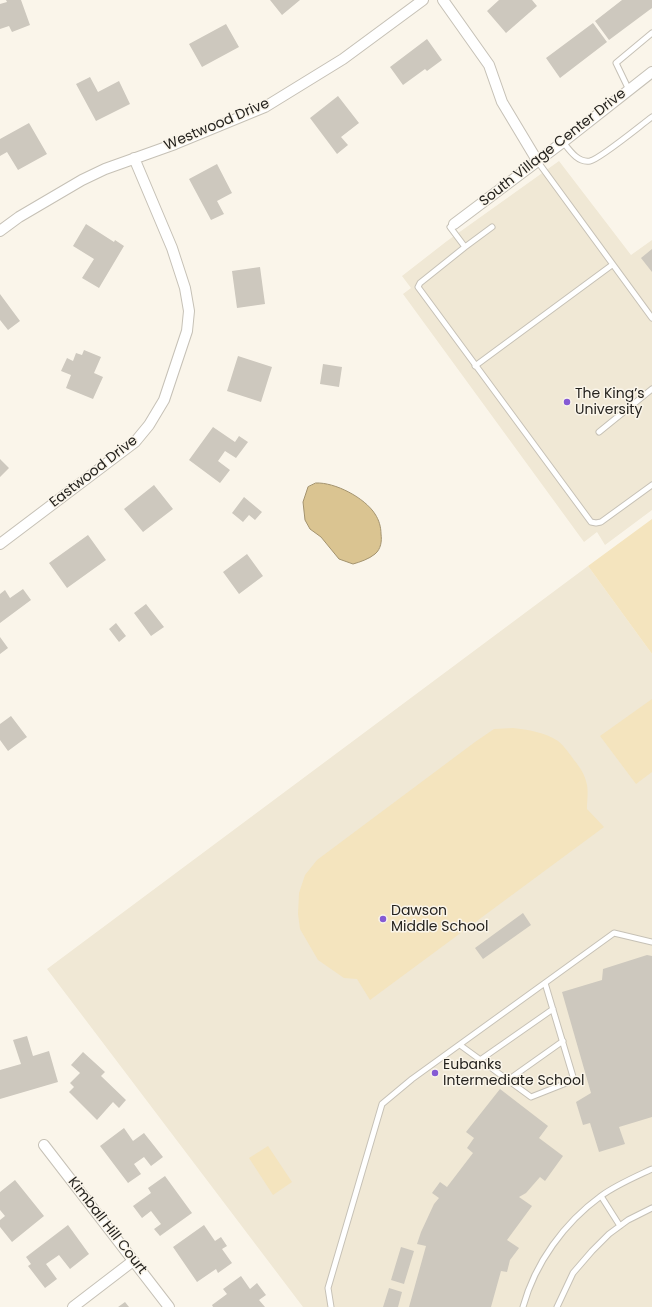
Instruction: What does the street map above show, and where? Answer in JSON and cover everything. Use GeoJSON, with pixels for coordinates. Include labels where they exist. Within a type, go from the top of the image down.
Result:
{"type":"FeatureCollection","features":[{"type":"Feature","properties":{"kind":"street","name":"Westwood Drive"},"geometry":{"type":"LineString","coordinates":[[0,231],[19,217],[82,180],[104,169],[175,144],[265,107],[343,58],[423,0]]}},
{"type":"Feature","properties":{"kind":"street"},"geometry":{"type":"LineString","coordinates":[[443,0],[489,65],[502,102],[538,162]]}},
{"type":"Feature","properties":{"kind":"street","name":"South Village Center Drive"},"geometry":{"type":"LineString","coordinates":[[454,224],[538,162],[652,72]]}},
{"type":"Feature","properties":{"kind":"street","name":"Eastwood Drive"},"geometry":{"type":"LineString","coordinates":[[0,544],[135,442],[149,425],[164,400],[187,331],[189,311],[185,288],[172,248],[134,158]]}},
{"type":"Feature","properties":{"kind":"street","name":"Kimball Hill Court"},"geometry":{"type":"LineString","coordinates":[[44,1145],[169,1307]]}},
{"type":"Feature","properties":{"kind":"street"},"geometry":{"type":"LineString","coordinates":[[73,1307],[133,1260]]}},
{"type":"Feature","properties":{"kind":"lane"},"geometry":{"type":"LineString","coordinates":[[630,90],[616,63],[652,33]]}},
{"type":"Feature","properties":{"kind":"lane"},"geometry":{"type":"LineString","coordinates":[[563,142],[576,158],[590,161],[600,156],[652,117]]}},
{"type":"Feature","properties":{"kind":"lane"},"geometry":{"type":"LineString","coordinates":[[538,162],[652,318]]}},
{"type":"Feature","properties":{"kind":"lane"},"geometry":{"type":"LineString","coordinates":[[454,224],[450,227],[465,247]]}},
{"type":"Feature","properties":{"kind":"lane"},"geometry":{"type":"LineString","coordinates":[[492,227],[420,283],[418,287],[590,522],[601,522],[652,485]]}},
{"type":"Feature","properties":{"kind":"lane"},"geometry":{"type":"LineString","coordinates":[[475,366],[612,265]]}},
{"type":"Feature","properties":{"kind":"lane"},"geometry":{"type":"LineString","coordinates":[[598,432],[652,389]]}},
{"type":"Feature","properties":{"kind":"lane"},"geometry":{"type":"LineString","coordinates":[[331,1307],[328,1288],[382,1104],[412,1079],[614,933],[652,942]]}},
{"type":"Feature","properties":{"kind":"lane"},"geometry":{"type":"LineString","coordinates":[[460,1045],[531,1097],[574,1080],[545,983]]}},
{"type":"Feature","properties":{"kind":"lane"},"geometry":{"type":"LineString","coordinates":[[480,1060],[553,1009]]}},
{"type":"Feature","properties":{"kind":"lane"},"geometry":{"type":"LineString","coordinates":[[508,1080],[562,1041]]}},
{"type":"Feature","properties":{"kind":"lane"},"geometry":{"type":"LineString","coordinates":[[523,1307],[528,1288],[549,1249],[572,1222],[601,1196],[631,1178],[652,1169]]}},
{"type":"Feature","properties":{"kind":"lane"},"geometry":{"type":"LineString","coordinates":[[601,1196],[620,1226]]}},
{"type":"Feature","properties":{"kind":"lane"},"geometry":{"type":"LineString","coordinates":[[557,1307],[573,1273],[592,1250],[609,1234],[628,1220],[652,1208]]}},
{"type":"Feature","properties":{"kind":"shaded area","name":"The King’s University"},"geometry":{"type":"Polygon","coordinates":[[[559,161],[631,255],[652,240],[652,510],[605,545],[597,532],[584,542],[403,294],[411,288],[402,276],[447,241],[559,161]]]}},
{"type":"Feature","properties":{"kind":"shaded area"},"geometry":{"type":"Polygon","coordinates":[[[316,483],[332,485],[349,492],[364,502],[375,514],[380,524],[381,545],[375,554],[367,559],[353,564],[339,559],[321,537],[310,529],[305,520],[303,502],[308,487],[316,483]]]}},
{"type":"Feature","properties":{"kind":"shaded area"},"geometry":{"type":"Polygon","coordinates":[[[652,519],[652,654],[588,566],[652,519]]]}},
{"type":"Feature","properties":{"kind":"shaded area","name":"Dawson Middle School"},"geometry":{"type":"Polygon","coordinates":[[[588,566],[652,654],[652,1307],[303,1307],[47,969],[588,566]]]}},
{"type":"Feature","properties":{"kind":"shaded area"},"geometry":{"type":"Polygon","coordinates":[[[652,699],[652,772],[636,784],[600,736],[652,699]]]}},
{"type":"Feature","properties":{"kind":"shaded area"},"geometry":{"type":"Polygon","coordinates":[[[513,728],[542,733],[558,741],[562,745],[583,772],[588,791],[587,809],[604,827],[370,1000],[357,979],[344,978],[318,960],[300,929],[298,914],[299,893],[305,875],[317,860],[475,742],[494,729],[513,728]]]}},
{"type":"Feature","properties":{"kind":"shaded area"},"geometry":{"type":"Polygon","coordinates":[[[268,1146],[292,1182],[273,1195],[249,1158],[268,1146]]]}},
{"type":"Feature","properties":{"kind":"building"},"geometry":{"type":"Polygon","coordinates":[[[6,0],[21,0],[30,25],[12,32],[9,26],[0,29],[0,4],[7,2],[6,0]]]}},
{"type":"Feature","properties":{"kind":"building"},"geometry":{"type":"Polygon","coordinates":[[[270,0],[300,0],[282,15],[270,0]]]}},
{"type":"Feature","properties":{"kind":"building"},"geometry":{"type":"Polygon","coordinates":[[[499,0],[532,0],[537,6],[506,33],[487,11],[499,0]]]}},
{"type":"Feature","properties":{"kind":"building"},"geometry":{"type":"Polygon","coordinates":[[[622,0],[652,0],[652,8],[609,40],[595,21],[622,0]]]}},
{"type":"Feature","properties":{"kind":"building"},"geometry":{"type":"Polygon","coordinates":[[[593,23],[607,42],[560,78],[546,58],[593,23]]]}},
{"type":"Feature","properties":{"kind":"building"},"geometry":{"type":"Polygon","coordinates":[[[226,24],[239,47],[202,67],[189,44],[226,24]]]}},
{"type":"Feature","properties":{"kind":"building"},"geometry":{"type":"Polygon","coordinates":[[[427,39],[442,60],[427,71],[425,69],[403,85],[390,67],[427,39]]]}},
{"type":"Feature","properties":{"kind":"building"},"geometry":{"type":"Polygon","coordinates":[[[90,77],[98,92],[119,81],[130,104],[96,121],[76,84],[90,77]]]}},
{"type":"Feature","properties":{"kind":"building"},"geometry":{"type":"Polygon","coordinates":[[[338,96],[359,123],[341,137],[348,145],[337,154],[310,118],[338,96]]]}},
{"type":"Feature","properties":{"kind":"building"},"geometry":{"type":"Polygon","coordinates":[[[29,123],[47,154],[18,170],[7,152],[0,156],[0,139],[29,123]]]}},
{"type":"Feature","properties":{"kind":"building"},"geometry":{"type":"Polygon","coordinates":[[[217,164],[232,193],[217,201],[224,214],[211,220],[189,179],[217,164]]]}},
{"type":"Feature","properties":{"kind":"building"},"geometry":{"type":"Polygon","coordinates":[[[86,224],[114,242],[115,240],[124,246],[99,288],[82,278],[94,259],[73,246],[86,224]]]}},
{"type":"Feature","properties":{"kind":"building"},"geometry":{"type":"Polygon","coordinates":[[[652,249],[652,272],[641,258],[652,249]]]}},
{"type":"Feature","properties":{"kind":"building"},"geometry":{"type":"Polygon","coordinates":[[[260,267],[265,304],[237,308],[232,271],[260,267]]]}},
{"type":"Feature","properties":{"kind":"building"},"geometry":{"type":"Polygon","coordinates":[[[0,294],[20,321],[8,330],[0,320],[0,294]]]}},
{"type":"Feature","properties":{"kind":"building"},"geometry":{"type":"Polygon","coordinates":[[[84,350],[101,357],[94,373],[103,377],[93,399],[66,388],[71,375],[61,371],[67,358],[73,361],[76,353],[82,355],[84,350]]]}},
{"type":"Feature","properties":{"kind":"building"},"geometry":{"type":"Polygon","coordinates":[[[238,356],[272,367],[261,402],[227,391],[238,356]]]}},
{"type":"Feature","properties":{"kind":"building"},"geometry":{"type":"Polygon","coordinates":[[[323,364],[342,367],[339,387],[320,384],[323,364]]]}},
{"type":"Feature","properties":{"kind":"building"},"geometry":{"type":"Polygon","coordinates":[[[213,427],[235,442],[239,436],[248,442],[236,458],[225,451],[218,461],[230,470],[220,483],[189,460],[213,427]]]}},
{"type":"Feature","properties":{"kind":"building"},"geometry":{"type":"Polygon","coordinates":[[[0,459],[9,468],[0,477],[0,459]]]}},
{"type":"Feature","properties":{"kind":"building"},"geometry":{"type":"Polygon","coordinates":[[[154,485],[173,509],[143,532],[124,509],[154,485]]]}},
{"type":"Feature","properties":{"kind":"building"},"geometry":{"type":"Polygon","coordinates":[[[244,497],[262,512],[255,520],[249,515],[243,522],[232,513],[244,497]]]}},
{"type":"Feature","properties":{"kind":"building"},"geometry":{"type":"Polygon","coordinates":[[[88,535],[106,560],[67,588],[49,563],[88,535]]]}},
{"type":"Feature","properties":{"kind":"building"},"geometry":{"type":"Polygon","coordinates":[[[247,554],[263,576],[239,594],[223,572],[247,554]]]}},
{"type":"Feature","properties":{"kind":"building"},"geometry":{"type":"Polygon","coordinates":[[[23,589],[31,600],[0,623],[0,594],[5,590],[10,598],[23,589]]]}},
{"type":"Feature","properties":{"kind":"building"},"geometry":{"type":"Polygon","coordinates":[[[146,604],[164,627],[151,636],[134,613],[146,604]]]}},
{"type":"Feature","properties":{"kind":"building"},"geometry":{"type":"Polygon","coordinates":[[[116,623],[126,636],[119,642],[109,629],[116,623]]]}},
{"type":"Feature","properties":{"kind":"building"},"geometry":{"type":"Polygon","coordinates":[[[0,637],[8,648],[0,654],[0,637]]]}},
{"type":"Feature","properties":{"kind":"building"},"geometry":{"type":"Polygon","coordinates":[[[11,716],[27,737],[8,751],[0,740],[0,724],[11,716]]]}},
{"type":"Feature","properties":{"kind":"building"},"geometry":{"type":"Polygon","coordinates":[[[523,913],[531,925],[483,959],[475,948],[523,913]]]}},
{"type":"Feature","properties":{"kind":"building"},"geometry":{"type":"Polygon","coordinates":[[[647,955],[652,956],[652,1117],[619,1127],[625,1144],[599,1152],[590,1123],[583,1125],[576,1102],[591,1093],[562,992],[602,980],[603,969],[647,955]]]}},
{"type":"Feature","properties":{"kind":"building"},"geometry":{"type":"Polygon","coordinates":[[[27,1036],[33,1056],[49,1051],[58,1082],[0,1099],[0,1070],[21,1064],[13,1040],[27,1036]]]}},
{"type":"Feature","properties":{"kind":"building"},"geometry":{"type":"Polygon","coordinates":[[[83,1052],[105,1072],[101,1076],[126,1100],[119,1108],[113,1102],[97,1120],[69,1092],[74,1087],[70,1083],[80,1073],[71,1065],[83,1052]]]}},
{"type":"Feature","properties":{"kind":"building","name":"Eubanks Intermediate School"},"geometry":{"type":"Polygon","coordinates":[[[500,1089],[548,1126],[539,1138],[563,1156],[545,1181],[540,1177],[526,1193],[519,1197],[532,1206],[507,1240],[519,1248],[510,1260],[507,1272],[501,1271],[491,1307],[409,1307],[426,1246],[417,1244],[434,1204],[439,1198],[432,1193],[440,1182],[447,1187],[473,1153],[467,1148],[474,1138],[466,1132],[500,1089]]]}},
{"type":"Feature","properties":{"kind":"building"},"geometry":{"type":"Polygon","coordinates":[[[124,1128],[133,1141],[144,1133],[163,1157],[151,1166],[144,1157],[134,1164],[141,1174],[128,1183],[100,1146],[124,1128]]]}},
{"type":"Feature","properties":{"kind":"building"},"geometry":{"type":"Polygon","coordinates":[[[165,1176],[192,1213],[160,1236],[154,1229],[161,1224],[151,1211],[142,1218],[133,1206],[151,1193],[148,1188],[165,1176]]]}},
{"type":"Feature","properties":{"kind":"building"},"geometry":{"type":"Polygon","coordinates":[[[15,1180],[44,1216],[12,1242],[0,1227],[0,1220],[5,1216],[0,1210],[0,1192],[15,1180]]]}},
{"type":"Feature","properties":{"kind":"building"},"geometry":{"type":"Polygon","coordinates":[[[68,1225],[89,1254],[70,1269],[59,1255],[46,1264],[57,1279],[45,1288],[28,1266],[31,1264],[26,1257],[68,1225]]]}},
{"type":"Feature","properties":{"kind":"building"},"geometry":{"type":"Polygon","coordinates":[[[204,1225],[215,1241],[221,1237],[227,1246],[222,1249],[232,1263],[218,1273],[216,1269],[197,1282],[173,1247],[204,1225]]]}},
{"type":"Feature","properties":{"kind":"building"},"geometry":{"type":"Polygon","coordinates":[[[401,1247],[414,1251],[404,1284],[391,1280],[401,1247]]]}},
{"type":"Feature","properties":{"kind":"building"},"geometry":{"type":"Polygon","coordinates":[[[241,1276],[250,1289],[257,1283],[266,1295],[259,1300],[265,1307],[213,1307],[212,1305],[227,1294],[223,1289],[241,1276]]]}},
{"type":"Feature","properties":{"kind":"building"},"geometry":{"type":"Polygon","coordinates":[[[389,1288],[402,1292],[398,1307],[383,1307],[389,1288]]]}},
{"type":"Feature","properties":{"kind":"building"},"geometry":{"type":"Polygon","coordinates":[[[125,1302],[129,1307],[118,1307],[125,1302]]]}},
{"type":"Feature","properties":{"kind":"place","name":"The King’s University"},"geometry":{"type":"Point","coordinates":[567,402]}},
{"type":"Feature","properties":{"kind":"place","name":"Dawson Middle School"},"geometry":{"type":"Point","coordinates":[383,919]}},
{"type":"Feature","properties":{"kind":"place","name":"Eubanks Intermediate School"},"geometry":{"type":"Point","coordinates":[435,1073]}}]}
